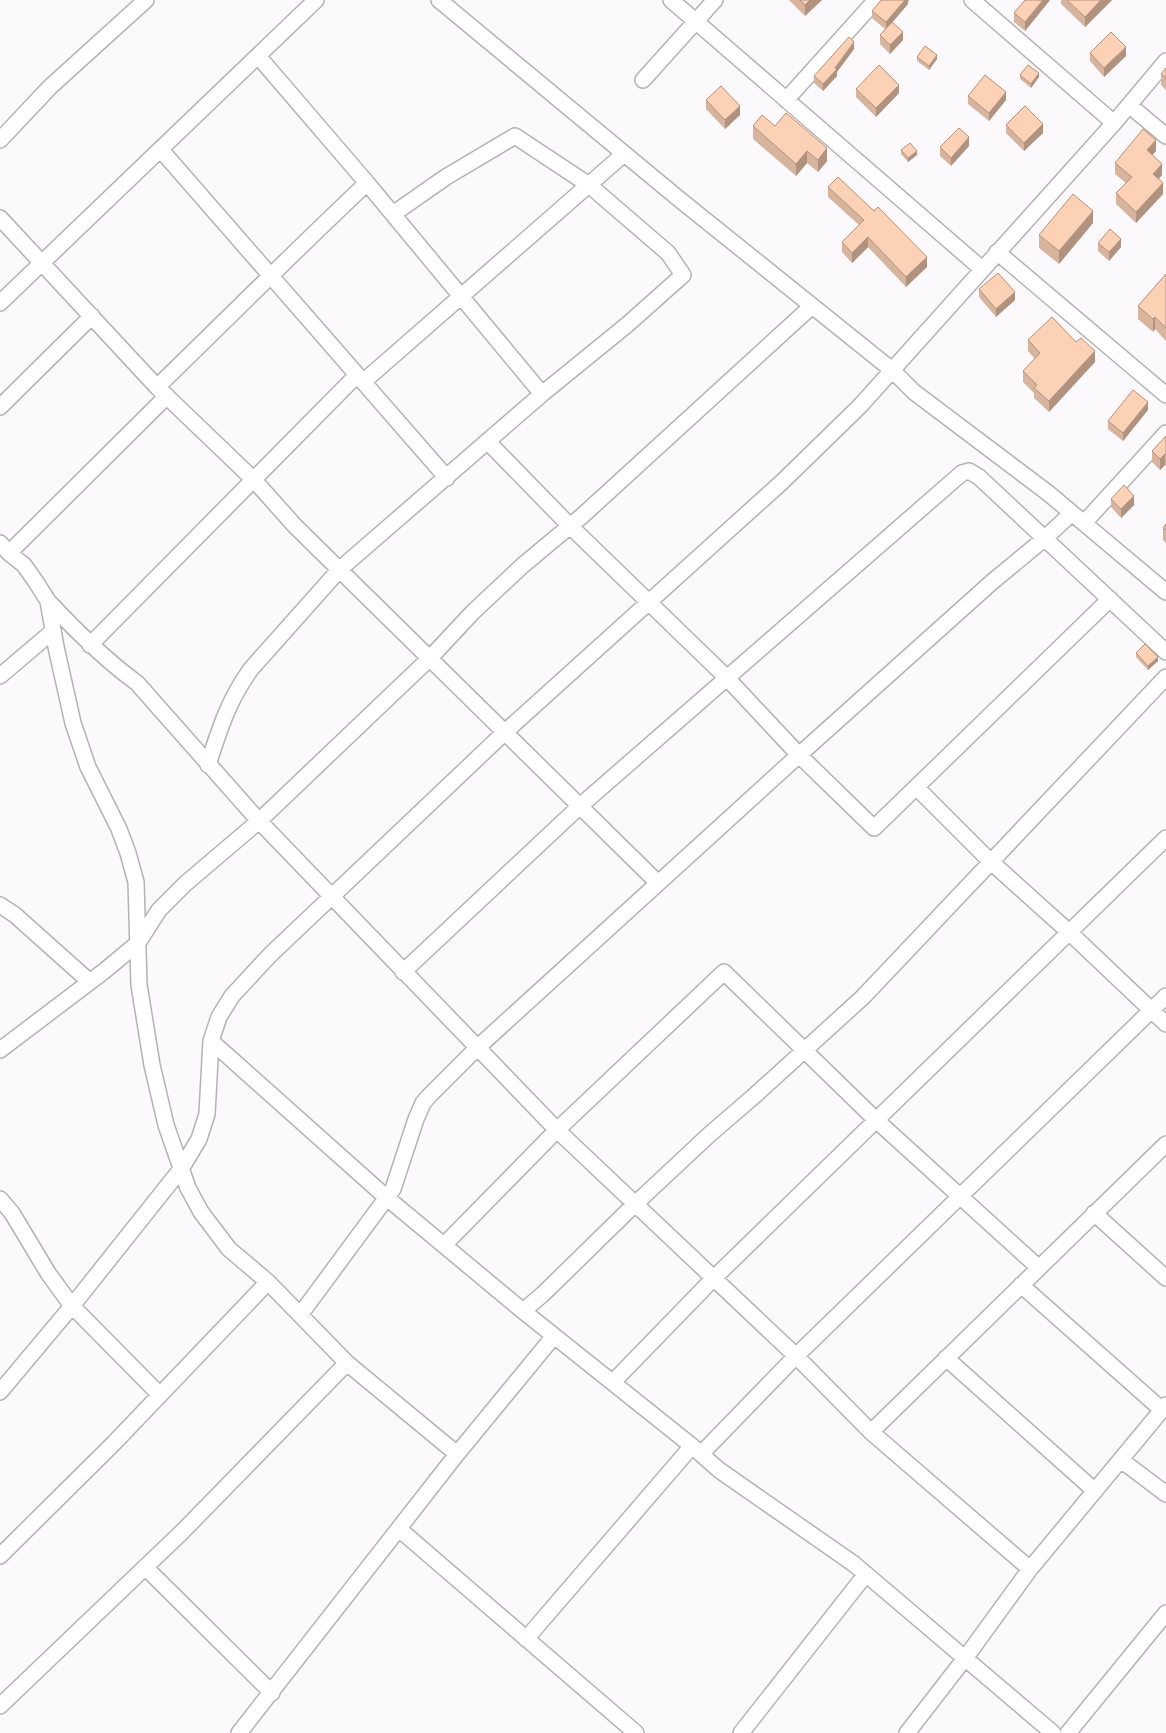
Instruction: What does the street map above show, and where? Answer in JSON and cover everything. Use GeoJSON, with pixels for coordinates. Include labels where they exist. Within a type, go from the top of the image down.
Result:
{"type":"FeatureCollection","features":[{"type":"Feature","properties":{"kind":"street"},"geometry":{"type":"LineString","coordinates":[[0,140],[50,87],[146,0]]}},
{"type":"Feature","properties":{"kind":"street"},"geometry":{"type":"LineString","coordinates":[[0,303],[43,264],[316,0]]}},
{"type":"Feature","properties":{"kind":"street"},"geometry":{"type":"LineString","coordinates":[[439,0],[624,154],[892,370],[914,392],[1072,513],[1166,592]]}},
{"type":"Feature","properties":{"kind":"street"},"geometry":{"type":"LineString","coordinates":[[672,0],[982,269]]}},
{"type":"Feature","properties":{"kind":"street"},"geometry":{"type":"LineString","coordinates":[[643,80],[715,0]]}},
{"type":"Feature","properties":{"kind":"street"},"geometry":{"type":"LineString","coordinates":[[786,100],[876,0]]}},
{"type":"Feature","properties":{"kind":"street"},"geometry":{"type":"LineString","coordinates":[[972,0],[1114,122]]}},
{"type":"Feature","properties":{"kind":"street"},"geometry":{"type":"LineString","coordinates":[[258,56],[367,183],[542,394]]}},
{"type":"Feature","properties":{"kind":"street"},"geometry":{"type":"LineString","coordinates":[[0,1392],[181,1170],[199,1138],[207,1114],[212,1041],[219,1017],[232,996],[270,955],[505,732],[782,482],[860,406],[1166,62]]}},
{"type":"Feature","properties":{"kind":"street"},"geometry":{"type":"LineString","coordinates":[[1129,105],[1166,136]]}},
{"type":"Feature","properties":{"kind":"street"},"geometry":{"type":"LineString","coordinates":[[208,765],[225,713],[240,684],[251,669],[340,569],[683,275],[668,253],[589,185],[515,136],[446,177],[393,214]]}},
{"type":"Feature","properties":{"kind":"street"},"geometry":{"type":"LineString","coordinates":[[161,150],[447,478]]}},
{"type":"Feature","properties":{"kind":"street"},"geometry":{"type":"LineString","coordinates":[[90,645],[253,479],[360,379],[462,297],[624,154]]}},
{"type":"Feature","properties":{"kind":"street"},"geometry":{"type":"LineString","coordinates":[[367,183],[270,275],[162,391],[4,548],[24,565],[48,601],[90,645],[119,670],[138,683],[259,821],[403,972],[558,1130],[796,1356],[871,1432],[1030,1568]]}},
{"type":"Feature","properties":{"kind":"street"},"geometry":{"type":"LineString","coordinates":[[0,218],[162,391],[253,479],[295,526],[658,883]]}},
{"type":"Feature","properties":{"kind":"street"},"geometry":{"type":"LineString","coordinates":[[997,252],[1166,395]]}},
{"type":"Feature","properties":{"kind":"street"},"geometry":{"type":"LineString","coordinates":[[0,1050],[138,943],[158,910],[185,884],[259,821],[430,658],[522,566],[570,526],[812,306]]}},
{"type":"Feature","properties":{"kind":"street"},"geometry":{"type":"LineString","coordinates":[[0,407],[92,316]]}},
{"type":"Feature","properties":{"kind":"street"},"geometry":{"type":"LineString","coordinates":[[1084,523],[1166,433]]}},
{"type":"Feature","properties":{"kind":"street"},"geometry":{"type":"LineString","coordinates":[[488,442],[874,828],[1110,599]]}},
{"type":"Feature","properties":{"kind":"street"},"geometry":{"type":"LineString","coordinates":[[403,972],[580,806],[962,473],[969,471],[979,477],[1166,652]]}},
{"type":"Feature","properties":{"kind":"street"},"geometry":{"type":"LineString","coordinates":[[300,1314],[387,1198],[398,1179],[416,1119],[423,1103],[477,1048],[658,883],[992,582],[1072,513]]}},
{"type":"Feature","properties":{"kind":"street"},"geometry":{"type":"LineString","coordinates":[[48,601],[74,723],[88,767],[119,829],[136,882],[139,985],[152,1065],[166,1125],[188,1188],[201,1212],[225,1244],[243,1262],[268,1282],[347,1362],[457,1454]]}},
{"type":"Feature","properties":{"kind":"street"},"geometry":{"type":"LineString","coordinates":[[0,676],[53,631]]}},
{"type":"Feature","properties":{"kind":"street"},"geometry":{"type":"LineString","coordinates":[[523,1311],[543,1294],[634,1204],[869,991],[1166,677]]}},
{"type":"Feature","properties":{"kind":"street"},"geometry":{"type":"LineString","coordinates":[[916,787],[990,861],[1069,932],[1166,1024]]}},
{"type":"Feature","properties":{"kind":"street"},"geometry":{"type":"LineString","coordinates":[[613,1382],[713,1279],[1166,838]]}},
{"type":"Feature","properties":{"kind":"street"},"geometry":{"type":"LineString","coordinates":[[0,905],[22,921],[90,982]]}},
{"type":"Feature","properties":{"kind":"street"},"geometry":{"type":"LineString","coordinates":[[444,1246],[558,1130],[724,972],[876,1120],[1038,1268]]}},
{"type":"Feature","properties":{"kind":"street"},"geometry":{"type":"LineString","coordinates":[[526,1639],[696,1450],[796,1356],[1166,996]]}},
{"type":"Feature","properties":{"kind":"street"},"geometry":{"type":"LineString","coordinates":[[212,1041],[387,1198],[444,1246],[719,1470],[854,1564],[966,1657],[1053,1733]]}},
{"type":"Feature","properties":{"kind":"street"},"geometry":{"type":"LineString","coordinates":[[871,1432],[1094,1213],[1165,1147]]}},
{"type":"Feature","properties":{"kind":"street"},"geometry":{"type":"LineString","coordinates":[[0,1199],[12,1213],[48,1273],[72,1306],[160,1394]]}},
{"type":"Feature","properties":{"kind":"street"},"geometry":{"type":"LineString","coordinates":[[1094,1213],[1166,1278]]}},
{"type":"Feature","properties":{"kind":"street"},"geometry":{"type":"LineString","coordinates":[[0,1556],[84,1474],[268,1282]]}},
{"type":"Feature","properties":{"kind":"street"},"geometry":{"type":"LineString","coordinates":[[907,1733],[966,1657],[1030,1568],[1164,1408],[1021,1285]]}},
{"type":"Feature","properties":{"kind":"street"},"geometry":{"type":"LineString","coordinates":[[239,1733],[457,1454],[554,1336]]}},
{"type":"Feature","properties":{"kind":"street"},"geometry":{"type":"LineString","coordinates":[[946,1358],[1095,1491]]}},
{"type":"Feature","properties":{"kind":"street"},"geometry":{"type":"LineString","coordinates":[[0,1706],[182,1532],[347,1362]]}},
{"type":"Feature","properties":{"kind":"street"},"geometry":{"type":"LineString","coordinates":[[1121,1460],[1166,1494]]}},
{"type":"Feature","properties":{"kind":"street"},"geometry":{"type":"LineString","coordinates":[[399,1529],[636,1733]]}},
{"type":"Feature","properties":{"kind":"street"},"geometry":{"type":"LineString","coordinates":[[144,1567],[272,1693]]}},
{"type":"Feature","properties":{"kind":"street"},"geometry":{"type":"LineString","coordinates":[[741,1733],[866,1574]]}},
{"type":"Feature","properties":{"kind":"street"},"geometry":{"type":"LineString","coordinates":[[1068,1733],[1166,1613]]}},
{"type":"Feature","properties":{"kind":"building"},"geometry":{"type":"Polygon","coordinates":[[[800,0],[810,0],[805,5],[800,0]]]}},
{"type":"Feature","properties":{"kind":"building"},"geometry":{"type":"Polygon","coordinates":[[[881,0],[905,0],[886,22],[872,11],[881,0]]]}},
{"type":"Feature","properties":{"kind":"building"},"geometry":{"type":"Polygon","coordinates":[[[1025,0],[1043,0],[1025,22],[1014,13],[1025,0]]]}},
{"type":"Feature","properties":{"kind":"building"},"geometry":{"type":"Polygon","coordinates":[[[1067,0],[1101,0],[1085,17],[1067,0]]]}},
{"type":"Feature","properties":{"kind":"building"},"geometry":{"type":"Polygon","coordinates":[[[892,22],[903,32],[890,45],[880,35],[892,22]]]}},
{"type":"Feature","properties":{"kind":"building"},"geometry":{"type":"Polygon","coordinates":[[[1111,32],[1126,47],[1104,68],[1090,53],[1111,32]]]}},
{"type":"Feature","properties":{"kind":"building"},"geometry":{"type":"Polygon","coordinates":[[[849,37],[854,42],[835,68],[837,69],[823,84],[814,76],[849,37]]]}},
{"type":"Feature","properties":{"kind":"building"},"geometry":{"type":"Polygon","coordinates":[[[925,46],[937,55],[929,66],[917,57],[925,46]]]}},
{"type":"Feature","properties":{"kind":"building"},"geometry":{"type":"Polygon","coordinates":[[[879,65],[899,85],[876,108],[856,89],[879,65]]]}},
{"type":"Feature","properties":{"kind":"building"},"geometry":{"type":"Polygon","coordinates":[[[1028,65],[1039,73],[1031,84],[1020,75],[1028,65]]]}},
{"type":"Feature","properties":{"kind":"building"},"geometry":{"type":"Polygon","coordinates":[[[1166,68],[1166,78],[1161,74],[1166,68]]]}},
{"type":"Feature","properties":{"kind":"building"},"geometry":{"type":"Polygon","coordinates":[[[985,75],[1006,92],[989,113],[968,96],[985,75]]]}},
{"type":"Feature","properties":{"kind":"building"},"geometry":{"type":"Polygon","coordinates":[[[721,86],[740,106],[725,120],[706,100],[721,86]]]}},
{"type":"Feature","properties":{"kind":"building"},"geometry":{"type":"Polygon","coordinates":[[[1025,106],[1043,124],[1024,143],[1006,125],[1025,106]]]}},
{"type":"Feature","properties":{"kind":"building"},"geometry":{"type":"Polygon","coordinates":[[[786,113],[827,148],[818,160],[807,151],[796,164],[753,126],[762,115],[775,126],[786,113]]]}},
{"type":"Feature","properties":{"kind":"building"},"geometry":{"type":"Polygon","coordinates":[[[959,128],[969,137],[951,158],[940,147],[959,128]]]}},
{"type":"Feature","properties":{"kind":"building"},"geometry":{"type":"Polygon","coordinates":[[[1143,129],[1156,140],[1147,150],[1162,164],[1153,174],[1163,183],[1136,212],[1116,193],[1132,177],[1115,163],[1143,129]]]}},
{"type":"Feature","properties":{"kind":"building"},"geometry":{"type":"Polygon","coordinates":[[[910,143],[917,151],[908,158],[901,150],[910,143]]]}},
{"type":"Feature","properties":{"kind":"building"},"geometry":{"type":"Polygon","coordinates":[[[838,177],[874,211],[878,207],[927,257],[906,277],[868,237],[852,253],[842,242],[864,220],[828,187],[838,177]]]}},
{"type":"Feature","properties":{"kind":"building"},"geometry":{"type":"Polygon","coordinates":[[[1073,194],[1093,211],[1059,251],[1039,235],[1073,194]]]}},
{"type":"Feature","properties":{"kind":"building"},"geometry":{"type":"Polygon","coordinates":[[[1110,229],[1121,239],[1109,252],[1098,243],[1110,229]]]}},
{"type":"Feature","properties":{"kind":"building"},"geometry":{"type":"Polygon","coordinates":[[[998,273],[1015,292],[996,309],[979,289],[998,273]]]}},
{"type":"Feature","properties":{"kind":"building"},"geometry":{"type":"Polygon","coordinates":[[[1166,274],[1166,328],[1155,317],[1153,319],[1138,306],[1166,274]]]}},
{"type":"Feature","properties":{"kind":"building"},"geometry":{"type":"Polygon","coordinates":[[[1052,317],[1076,342],[1081,338],[1095,351],[1049,401],[1034,388],[1037,385],[1023,371],[1040,353],[1028,340],[1052,317]]]}},
{"type":"Feature","properties":{"kind":"building"},"geometry":{"type":"Polygon","coordinates":[[[1133,390],[1148,402],[1123,433],[1108,421],[1133,390]]]}},
{"type":"Feature","properties":{"kind":"building"},"geometry":{"type":"Polygon","coordinates":[[[1166,436],[1166,455],[1160,459],[1152,451],[1166,436]]]}},
{"type":"Feature","properties":{"kind":"building"},"geometry":{"type":"Polygon","coordinates":[[[1124,485],[1134,496],[1121,509],[1111,499],[1124,485]]]}},
{"type":"Feature","properties":{"kind":"building"},"geometry":{"type":"Polygon","coordinates":[[[1145,644],[1158,657],[1148,666],[1136,653],[1145,644]]]}}]}
